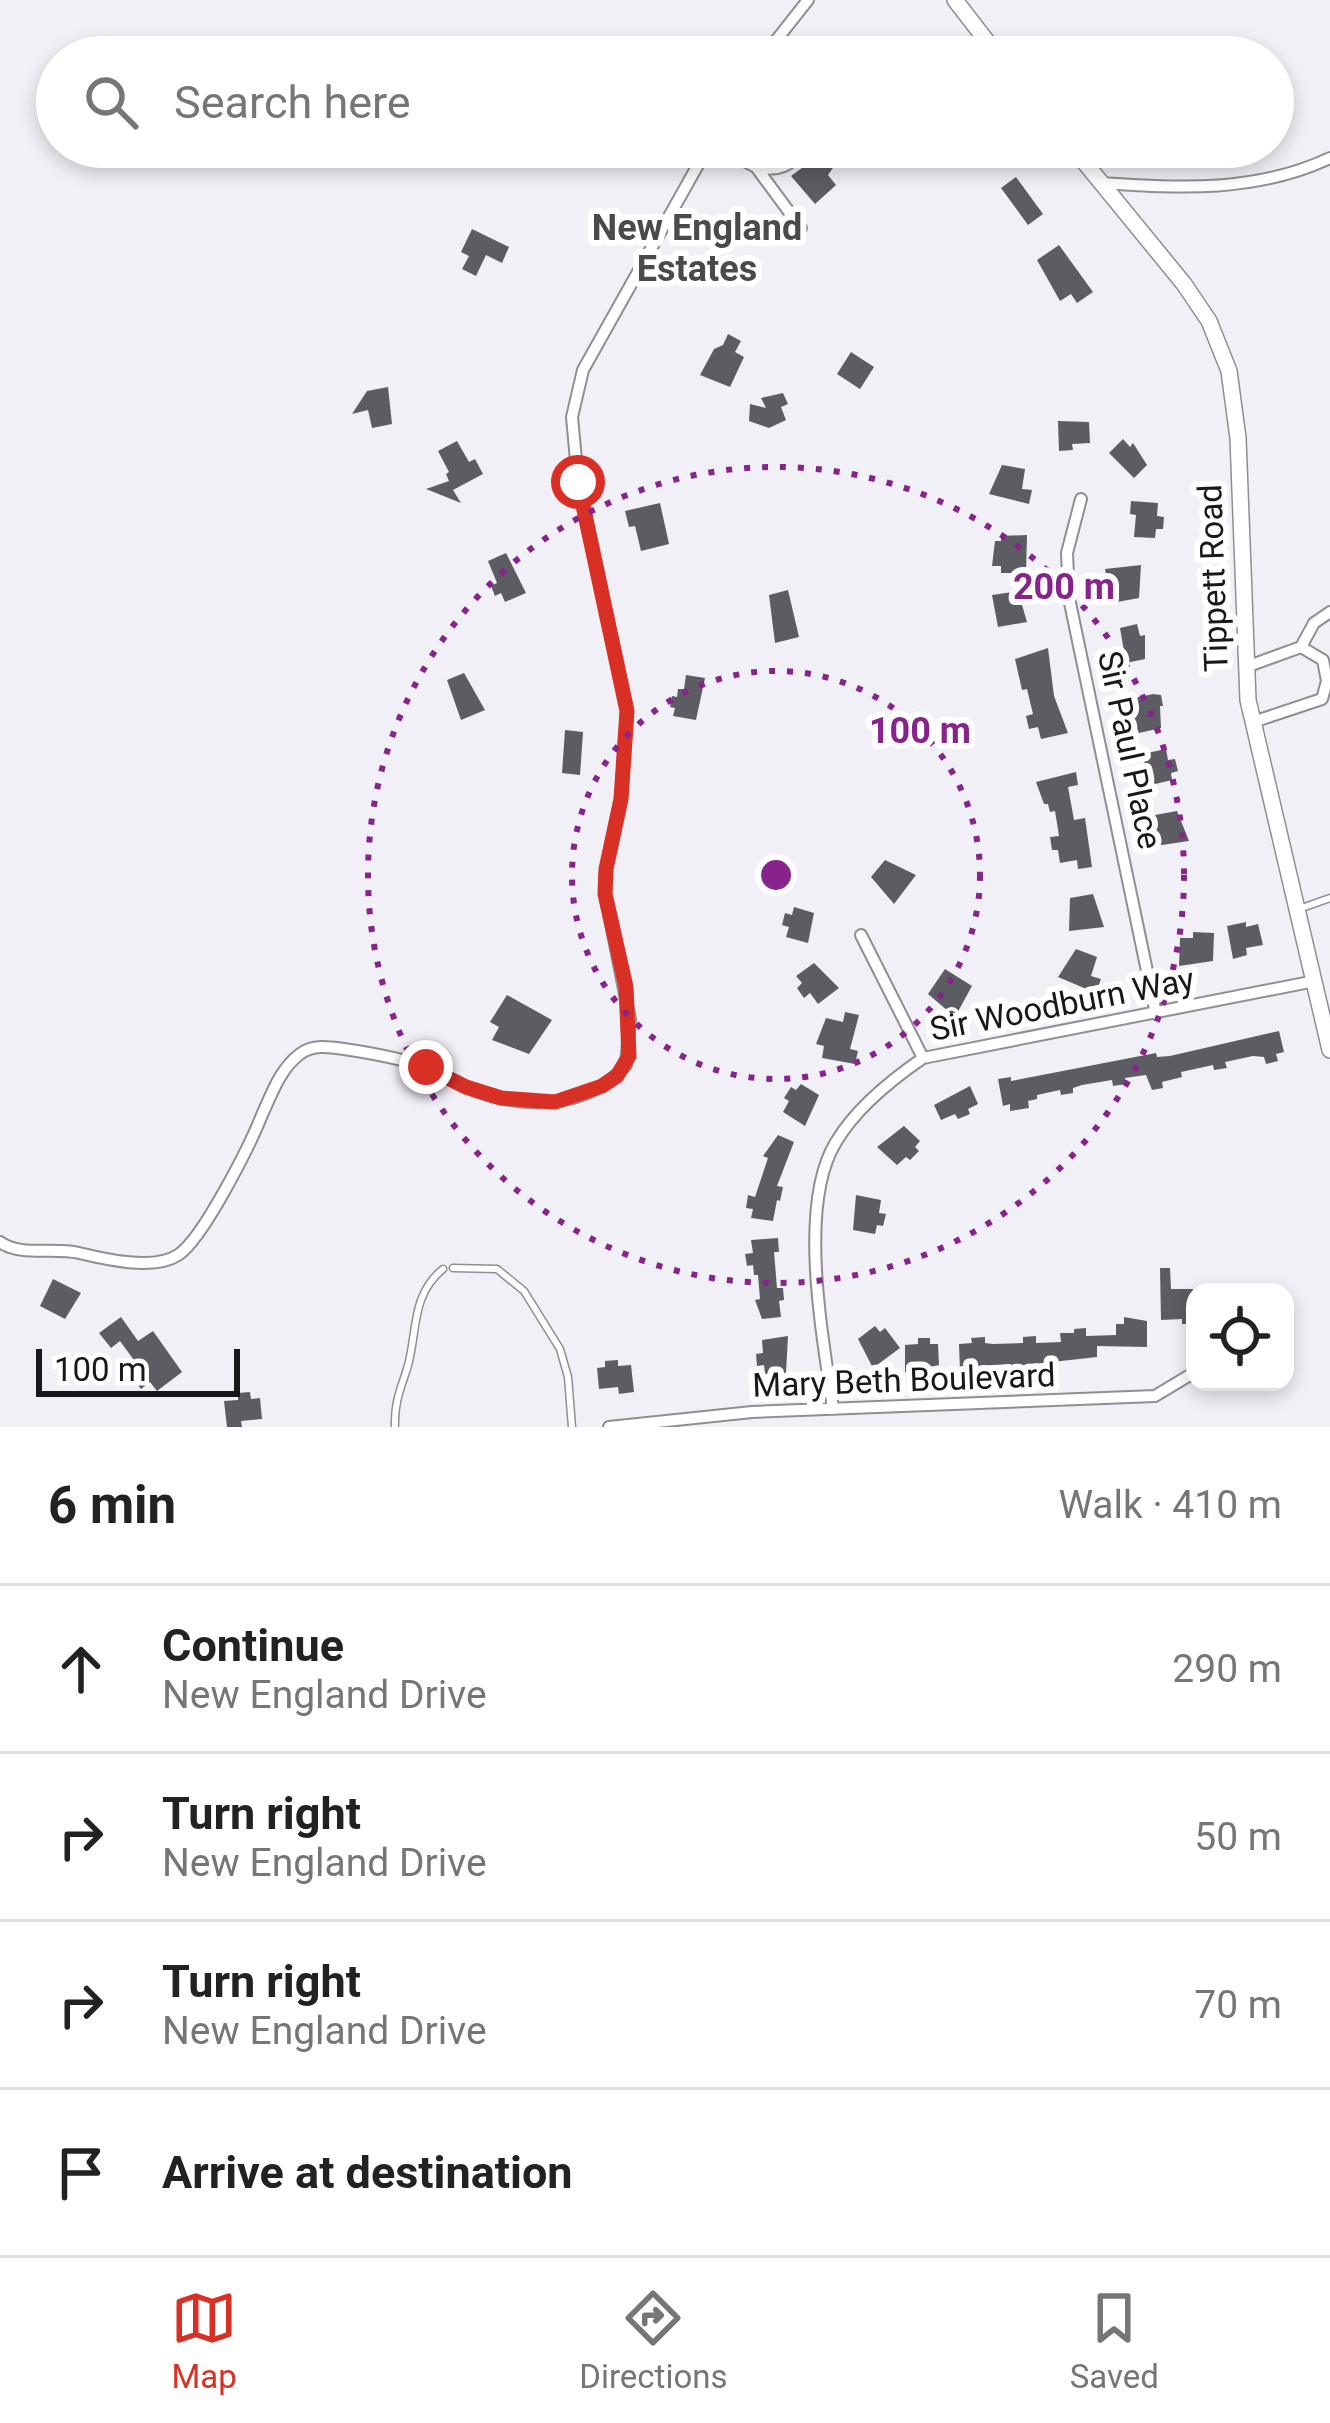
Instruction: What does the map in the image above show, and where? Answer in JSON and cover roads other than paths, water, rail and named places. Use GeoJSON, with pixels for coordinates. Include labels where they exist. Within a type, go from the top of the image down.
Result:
{"type":"FeatureCollection","features":[{"type":"Feature","properties":{"kind":"street"},"geometry":{"type":"LineString","coordinates":[[780,36],[808,0]]}},
{"type":"Feature","properties":{"kind":"street"},"geometry":{"type":"LineString","coordinates":[[955,0],[983,36]]}},
{"type":"Feature","properties":{"kind":"street"},"geometry":{"type":"LineString","coordinates":[[1101,182],[1187,189],[1246,185],[1300,172],[1330,158]]}},
{"type":"Feature","properties":{"kind":"street"},"geometry":{"type":"LineString","coordinates":[[0,1242],[13,1251],[58,1248],[125,1260],[162,1261],[179,1255],[230,1178],[274,1085],[309,1049],[339,1048],[408,1062],[466,1087],[528,1102],[581,1096],[602,1086],[626,1065],[628,1003],[605,894],[621,799],[627,711],[578,482],[572,417],[595,348],[700,168]]}},
{"type":"Feature","properties":{"kind":"street"},"geometry":{"type":"LineString","coordinates":[[757,168],[800,228]]}},
{"type":"Feature","properties":{"kind":"street","name":"Tippett Road"},"geometry":{"type":"LineString","coordinates":[[1089,168],[1184,284],[1222,347],[1238,438],[1246,667],[1253,722],[1296,910],[1326,1005],[1329,1044]]}},
{"type":"Feature","properties":{"kind":"street","name":"Sir Paul Place"},"geometry":{"type":"LineString","coordinates":[[1081,499],[1067,553],[1069,598],[1156,1014]]}},
{"type":"Feature","properties":{"kind":"street"},"geometry":{"type":"LineString","coordinates":[[1301,647],[1314,623],[1330,612]]}},
{"type":"Feature","properties":{"kind":"street"},"geometry":{"type":"LineString","coordinates":[[1246,667],[1301,647],[1323,660],[1327,681],[1322,699],[1312,705],[1253,722]]}},
{"type":"Feature","properties":{"kind":"street"},"geometry":{"type":"LineString","coordinates":[[861,935],[922,1058]]}},
{"type":"Feature","properties":{"kind":"street","name":"Sir Woodburn Way"},"geometry":{"type":"LineString","coordinates":[[833,1409],[819,1306],[816,1198],[835,1143],[889,1081],[922,1058],[1316,981]]}},
{"type":"Feature","properties":{"kind":"street","name":"Mary Beth Boulevard"},"geometry":{"type":"LineString","coordinates":[[609,1427],[752,1412],[1154,1396],[1186,1377]]}},
{"type":"Feature","properties":{"kind":"lane"},"geometry":{"type":"LineString","coordinates":[[1296,910],[1330,898]]}},
{"type":"Feature","properties":{"kind":"lane"},"geometry":{"type":"LineString","coordinates":[[453,1268],[497,1269],[524,1291],[560,1348],[572,1427]]}},
{"type":"Feature","properties":{"kind":"lane"},"geometry":{"type":"LineString","coordinates":[[395,1427],[395,1400],[408,1365],[416,1312],[429,1280],[443,1269]]}},
{"type":"Feature","properties":{"kind":"district","name":"New England Estates"},"geometry":{"type":"Point","coordinates":[697,248]}}]}
